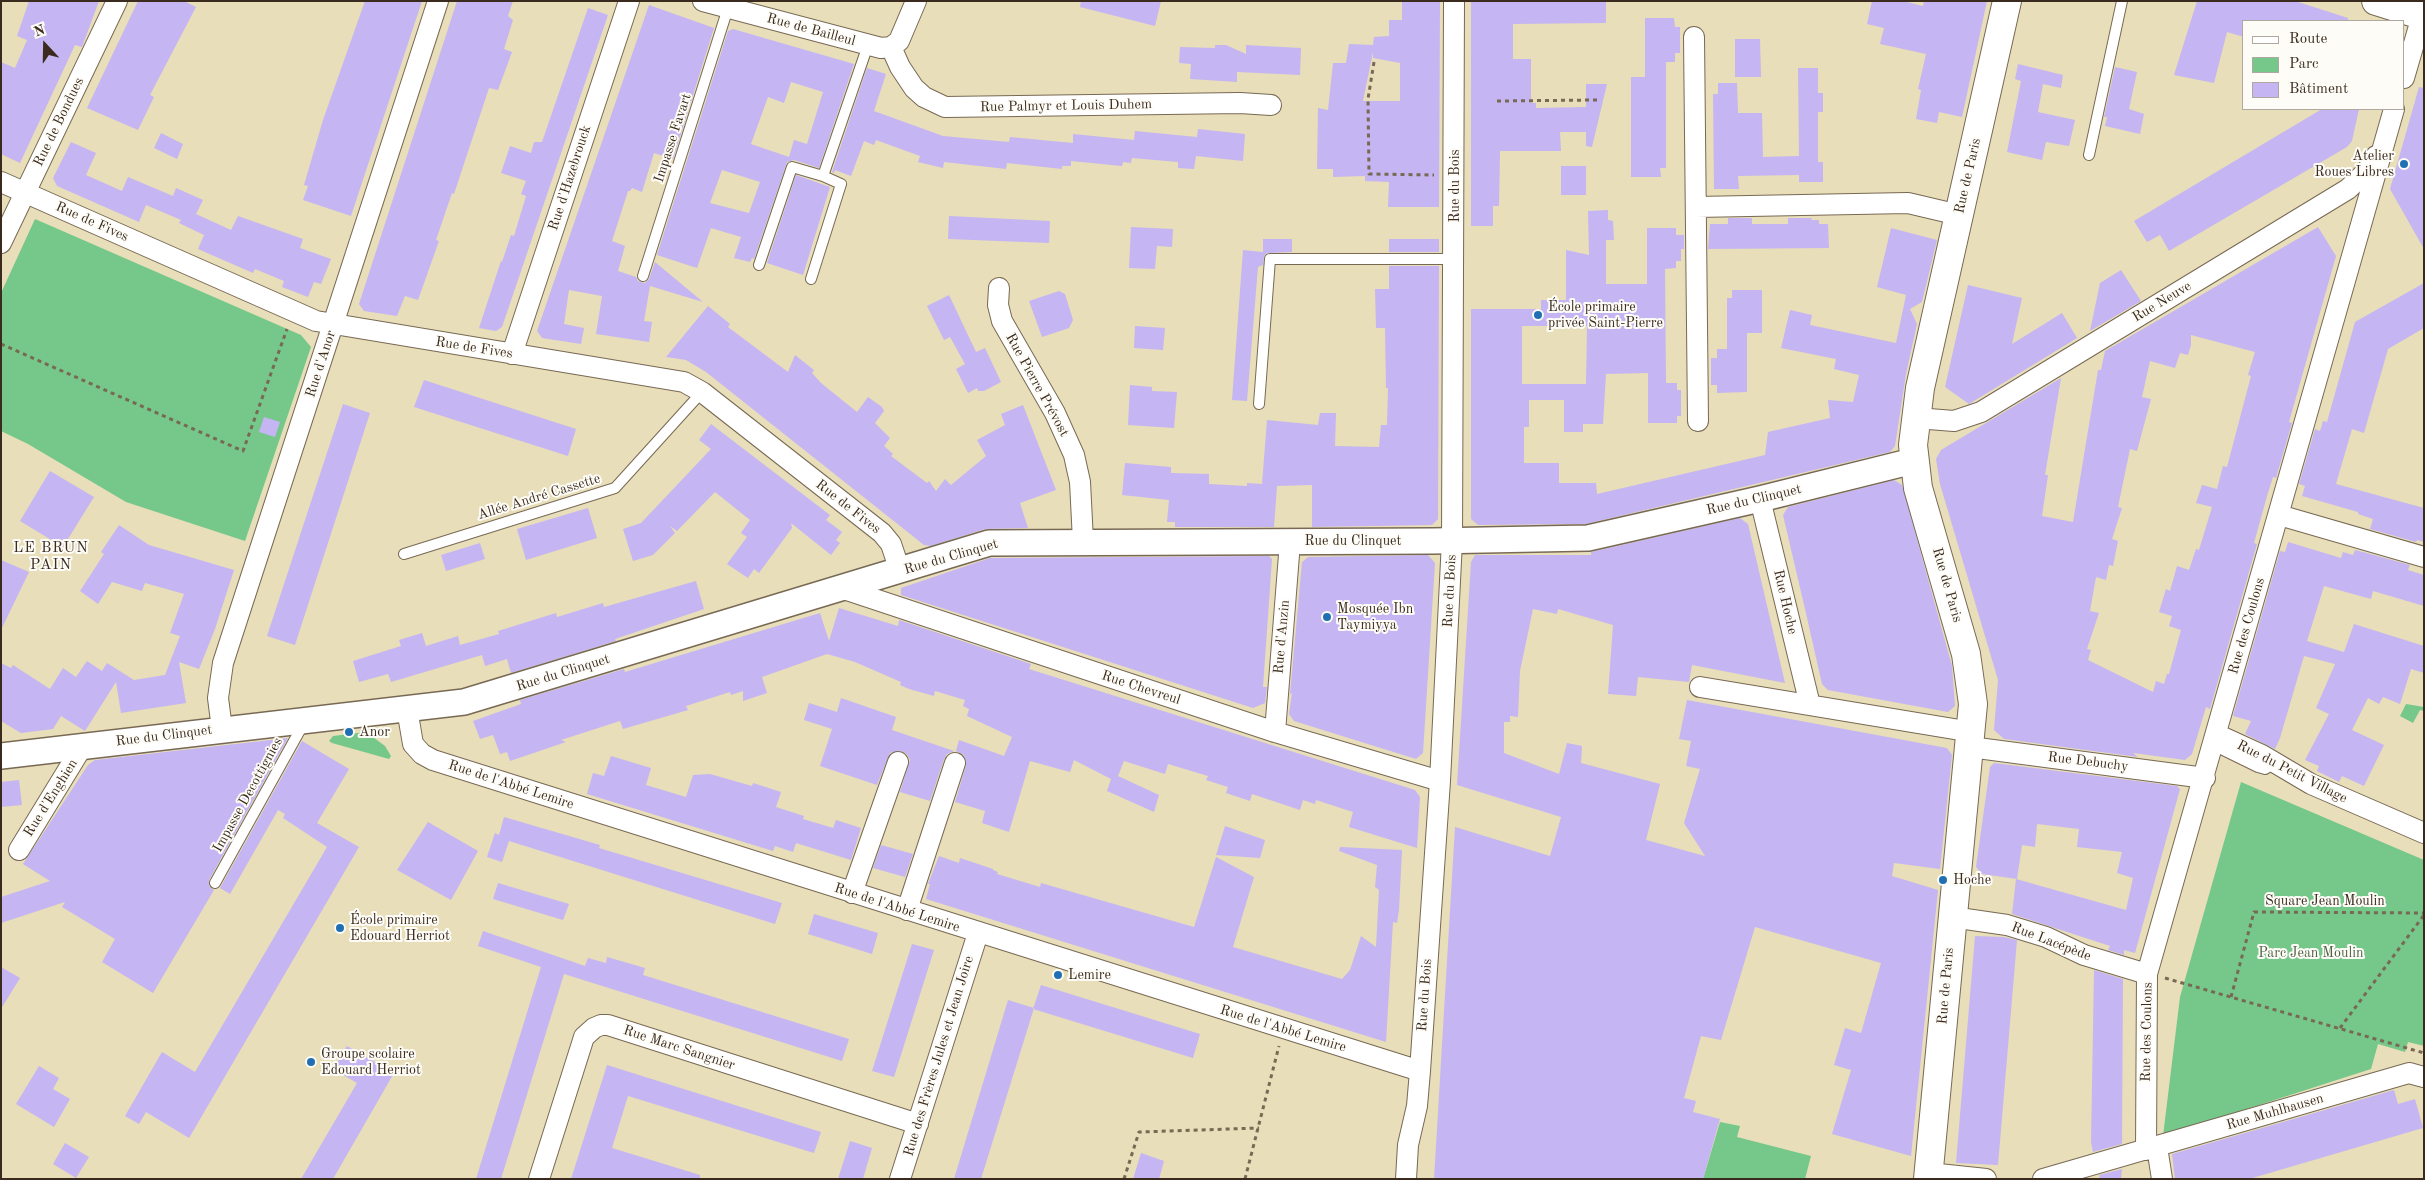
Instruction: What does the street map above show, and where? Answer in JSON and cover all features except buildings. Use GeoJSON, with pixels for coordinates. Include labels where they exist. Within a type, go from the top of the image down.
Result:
{"type":"FeatureCollection","features":[{"type":"Feature","properties":{"kind":"main road","name":"Rue de Paris"},"geometry":{"type":"LineString","coordinates":[[1928,1176],[1952,917],[1971,740],[1972,689],[1966,654],[1918,488],[1913,461],[1920,388],[2007,1]]}},
{"type":"Feature","properties":{"kind":"main road"},"geometry":{"type":"LineString","coordinates":[[2376,1],[2423,16]]}},
{"type":"Feature","properties":{"kind":"street","name":"Rue de Bondues"},"geometry":{"type":"LineString","coordinates":[[1,244],[117,1]]}},
{"type":"Feature","properties":{"kind":"street","name":"Rue d'Anor"},"geometry":{"type":"LineString","coordinates":[[222,729],[218,698],[223,663],[438,1]]}},
{"type":"Feature","properties":{"kind":"street","name":"Rue d'Hazebrouck"},"geometry":{"type":"LineString","coordinates":[[512,354],[629,1]]}},
{"type":"Feature","properties":{"kind":"street","name":"Rue de Bailleul"},"geometry":{"type":"LineString","coordinates":[[703,1],[876,48],[891,47]]}},
{"type":"Feature","properties":{"kind":"street"},"geometry":{"type":"LineString","coordinates":[[891,47],[901,37],[916,1]]}},
{"type":"Feature","properties":{"kind":"street","name":"Rue du Bois"},"geometry":{"type":"LineString","coordinates":[[1406,1179],[1408,1144],[1417,1106],[1420,1071],[1440,781],[1452,541],[1455,259],[1454,1]]}},
{"type":"Feature","properties":{"kind":"street"},"geometry":{"type":"LineString","coordinates":[[2405,75],[2423,16]]}},
{"type":"Feature","properties":{"kind":"street"},"geometry":{"type":"LineString","coordinates":[[1694,37],[1698,421]]}},
{"type":"Feature","properties":{"kind":"street","name":"Rue Palmyr et Louis Duhem"},"geometry":{"type":"LineString","coordinates":[[891,47],[900,67],[914,88],[924,97],[944,107],[1240,103],[1271,105]]}},
{"type":"Feature","properties":{"kind":"street","name":"Rue des Coulons"},"geometry":{"type":"LineString","coordinates":[[2152,1148],[2148,974],[2356,250],[2394,110]]}},
{"type":"Feature","properties":{"kind":"street","name":"Rue Neuve"},"geometry":{"type":"LineString","coordinates":[[1916,418],[1954,421],[1968,418],[1981,412],[2348,189],[2367,171],[2384,141]]}},
{"type":"Feature","properties":{"kind":"street","name":"Rue de Fives"},"geometry":{"type":"LineString","coordinates":[[1,182],[293,312],[334,325],[674,378],[702,392],[882,534],[891,544],[900,571]]}},
{"type":"Feature","properties":{"kind":"street"},"geometry":{"type":"LineString","coordinates":[[1696,207],[1908,203],[1959,215]]}},
{"type":"Feature","properties":{"kind":"street","name":"Rue Pierre Prévost"},"geometry":{"type":"LineString","coordinates":[[998,288],[998,305],[1002,321],[1053,408],[1074,455],[1080,482],[1083,541]]}},
{"type":"Feature","properties":{"kind":"street","name":"Rue du Clinquet"},"geometry":{"type":"LineString","coordinates":[[1,756],[406,709],[480,698],[844,589],[990,543],[1083,541],[1452,541],[1588,538],[1760,499],[1913,461]]}},
{"type":"Feature","properties":{"kind":"street","name":"Rue Hoche"},"geometry":{"type":"LineString","coordinates":[[1760,499],[1810,705]]}},
{"type":"Feature","properties":{"kind":"street"},"geometry":{"type":"LineString","coordinates":[[2279,515],[2424,557]]}},
{"type":"Feature","properties":{"kind":"street","name":"Rue d'Anzin"},"geometry":{"type":"LineString","coordinates":[[1275,732],[1290,542]]}},
{"type":"Feature","properties":{"kind":"street","name":"Rue Chevreul"},"geometry":{"type":"LineString","coordinates":[[844,589],[1275,732],[1440,781]]}},
{"type":"Feature","properties":{"kind":"street"},"geometry":{"type":"LineString","coordinates":[[1700,687],[1810,705],[1971,740]]}},
{"type":"Feature","properties":{"kind":"street","name":"Rue de l'Abbé Lemire"},"geometry":{"type":"LineString","coordinates":[[406,709],[414,744],[422,754],[433,760],[1420,1071]]}},
{"type":"Feature","properties":{"kind":"street","name":"Rue du Petit Village"},"geometry":{"type":"LineString","coordinates":[[2215,739],[2275,763],[2311,784],[2424,833]]}},
{"type":"Feature","properties":{"kind":"street","name":"Rue Debuchy"},"geometry":{"type":"LineString","coordinates":[[1971,740],[2205,778]]}},
{"type":"Feature","properties":{"kind":"street","name":"Rue d'Enghien"},"geometry":{"type":"LineString","coordinates":[[19,850],[82,747]]}},
{"type":"Feature","properties":{"kind":"street"},"geometry":{"type":"LineString","coordinates":[[852,893],[898,762]]}},
{"type":"Feature","properties":{"kind":"street"},"geometry":{"type":"LineString","coordinates":[[907,910],[955,763]]}},
{"type":"Feature","properties":{"kind":"street","name":"Rue Lacépède"},"geometry":{"type":"LineString","coordinates":[[1952,917],[2007,925],[2046,937],[2084,956],[2148,974]]}},
{"type":"Feature","properties":{"kind":"street","name":"Rue des Frères Jules et Jean Joire"},"geometry":{"type":"LineString","coordinates":[[900,1179],[978,933]]}},
{"type":"Feature","properties":{"kind":"street","name":"Rue Marc Sangnier"},"geometry":{"type":"LineString","coordinates":[[539,1179],[584,1037],[594,1028],[601,1025],[918,1124]]}},
{"type":"Feature","properties":{"kind":"street","name":"Rue Muhlhausen"},"geometry":{"type":"LineString","coordinates":[[2043,1179],[2409,1073],[2424,1077]]}},
{"type":"Feature","properties":{"kind":"street"},"geometry":{"type":"LineString","coordinates":[[2152,1148],[2162,1179]]}},
{"type":"Feature","properties":{"kind":"street"},"geometry":{"type":"LineString","coordinates":[[1928,1176],[1986,1179]]}},
{"type":"Feature","properties":{"kind":"lane"},"geometry":{"type":"LineString","coordinates":[[2089,155],[2122,1]]}},
{"type":"Feature","properties":{"kind":"lane","name":"Impasse Favart"},"geometry":{"type":"LineString","coordinates":[[644,276],[728,8]]}},
{"type":"Feature","properties":{"kind":"lane"},"geometry":{"type":"LineString","coordinates":[[823,176],[868,46]]}},
{"type":"Feature","properties":{"kind":"lane"},"geometry":{"type":"LineString","coordinates":[[759,265],[792,167],[823,176],[841,184],[811,279]]}},
{"type":"Feature","properties":{"kind":"lane"},"geometry":{"type":"LineString","coordinates":[[1259,404],[1270,259],[1455,259]]}},
{"type":"Feature","properties":{"kind":"lane","name":"Allée André Cassette"},"geometry":{"type":"LineString","coordinates":[[404,554],[615,488],[702,392]]}},
{"type":"Feature","properties":{"kind":"lane","name":"Impasse Decottignies"},"geometry":{"type":"LineString","coordinates":[[215,883],[306,720]]}},
{"type":"Feature","properties":{"kind":"path"},"geometry":{"type":"LineString","coordinates":[[1374,62],[1368,99],[1369,174],[1439,175]]}},
{"type":"Feature","properties":{"kind":"path"},"geometry":{"type":"LineString","coordinates":[[1497,101],[1597,100]]}},
{"type":"Feature","properties":{"kind":"path"},"geometry":{"type":"LineString","coordinates":[[1,344],[243,451],[293,312]]}},
{"type":"Feature","properties":{"kind":"path","name":"Square Jean Moulin"},"geometry":{"type":"LineString","coordinates":[[2231,997],[2254,912],[2424,914]]}},
{"type":"Feature","properties":{"kind":"path"},"geometry":{"type":"LineString","coordinates":[[2340,1028],[2424,914]]}},
{"type":"Feature","properties":{"kind":"path"},"geometry":{"type":"LineString","coordinates":[[2148,974],[2424,1053]]}},
{"type":"Feature","properties":{"kind":"path"},"geometry":{"type":"LineString","coordinates":[[1245,1179],[1284,1029]]}},
{"type":"Feature","properties":{"kind":"path"},"geometry":{"type":"LineString","coordinates":[[1124,1179],[1139,1132],[1258,1128]]}},
{"type":"Feature","properties":{"kind":"green space"},"geometry":{"type":"Polygon","coordinates":[[[35,219],[301,335],[311,347],[245,541],[126,502],[28,444],[1,431],[1,293],[35,219]]]}},
{"type":"Feature","properties":{"kind":"green space"},"geometry":{"type":"Polygon","coordinates":[[[2406,704],[2424,707],[2424,711],[2420,710],[2413,723],[2400,716],[2406,704]]]}},
{"type":"Feature","properties":{"kind":"green space"},"geometry":{"type":"Polygon","coordinates":[[[366,732],[385,746],[391,756],[389,759],[329,741],[333,736],[366,732]]]}},
{"type":"Feature","properties":{"kind":"green space","name":"Parc Jean Moulin"},"geometry":{"type":"Polygon","coordinates":[[[2241,782],[2424,860],[2424,1046],[2408,1042],[2405,1052],[2378,1044],[2371,1069],[2163,1136],[2180,997],[2241,782]]]}},
{"type":"Feature","properties":{"kind":"green space"},"geometry":{"type":"Polygon","coordinates":[[[1720,1122],[1740,1126],[1737,1137],[1811,1156],[1805,1179],[1703,1179],[1720,1122]]]}},
{"type":"Feature","properties":{"kind":"place","name":"Atelier Roues Libres"},"geometry":{"type":"Point","coordinates":[2404,164]}},
{"type":"Feature","properties":{"kind":"place","name":"École primaire privée Saint-Pierre"},"geometry":{"type":"Point","coordinates":[1538,315]}},
{"type":"Feature","properties":{"kind":"place","name":"Mosquée Ibn Taymiyya"},"geometry":{"type":"Point","coordinates":[1327,617]}},
{"type":"Feature","properties":{"kind":"place","name":"Anor"},"geometry":{"type":"Point","coordinates":[349,732]}},
{"type":"Feature","properties":{"kind":"place","name":"Hoche"},"geometry":{"type":"Point","coordinates":[1943,880]}},
{"type":"Feature","properties":{"kind":"place","name":"École primaire Edouard Herriot"},"geometry":{"type":"Point","coordinates":[340,928]}},
{"type":"Feature","properties":{"kind":"place","name":"Lemire"},"geometry":{"type":"Point","coordinates":[1058,975]}},
{"type":"Feature","properties":{"kind":"place","name":"Groupe scolaire Edouard Herriot"},"geometry":{"type":"Point","coordinates":[311,1062]}},
{"type":"Feature","properties":{"kind":"district","name":"LE BRUN PAIN"},"geometry":{"type":"Point","coordinates":[51,556]}}]}
